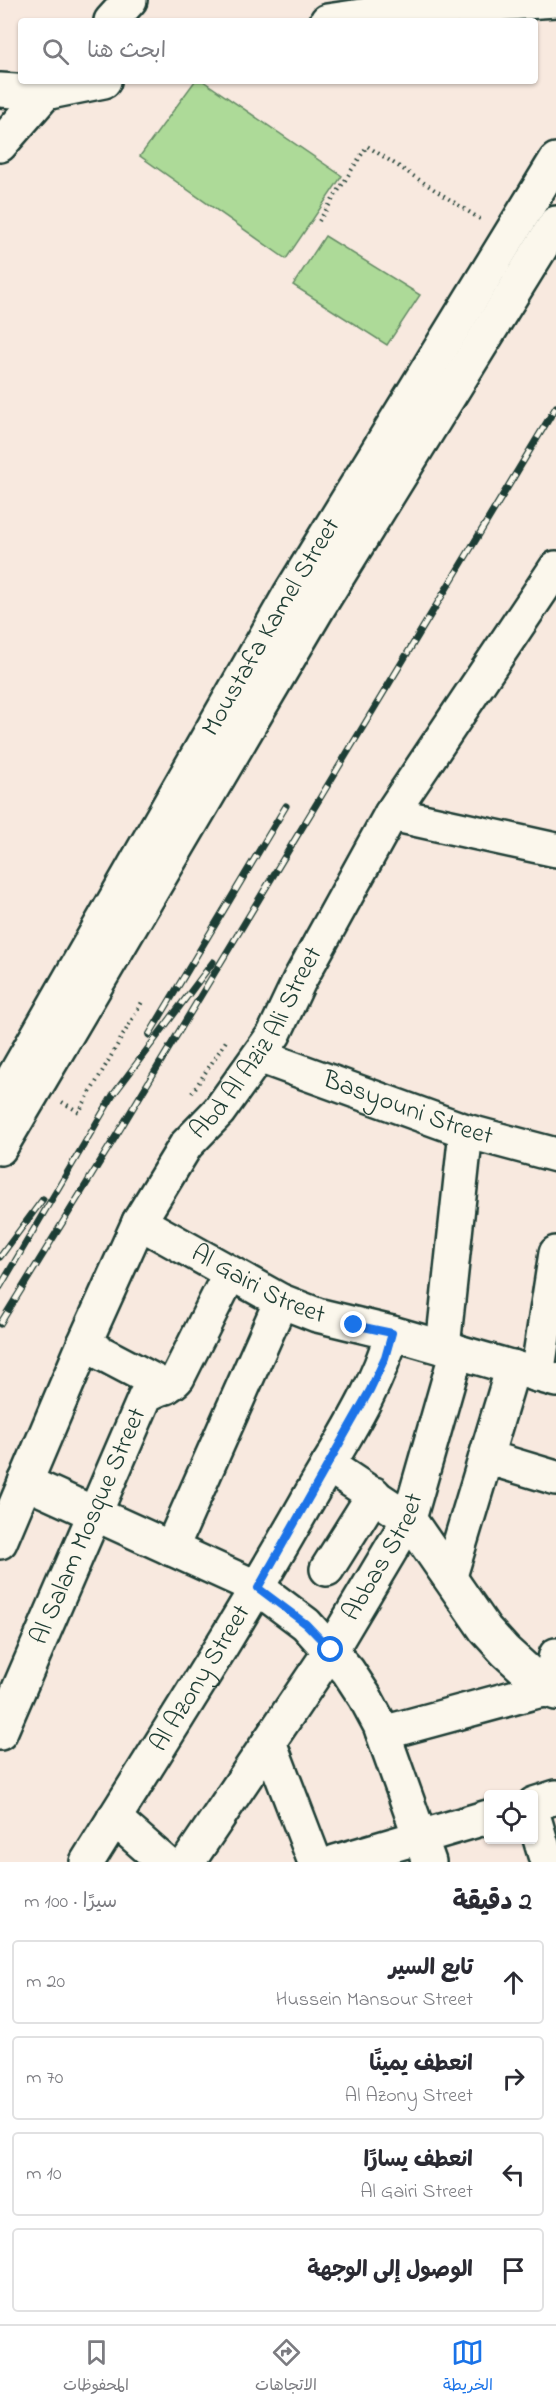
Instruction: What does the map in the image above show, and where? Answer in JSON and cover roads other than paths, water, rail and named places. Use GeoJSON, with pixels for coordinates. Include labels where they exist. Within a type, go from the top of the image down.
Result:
{"type":"FeatureCollection","features":[{"type":"Feature","properties":{"kind":"street"},"geometry":{"type":"LineString","coordinates":[[114,18],[130,0]]}},
{"type":"Feature","properties":{"kind":"street"},"geometry":{"type":"LineString","coordinates":[[347,18],[402,10],[556,0]]}},
{"type":"Feature","properties":{"kind":"street"},"geometry":{"type":"LineString","coordinates":[[0,90],[78,84]]}},
{"type":"Feature","properties":{"kind":"street"},"geometry":{"type":"LineString","coordinates":[[0,145],[51,87]]}},
{"type":"Feature","properties":{"kind":"street","name":"Moustafa Kamel Street"},"geometry":{"type":"LineString","coordinates":[[0,1148],[10,1100],[141,883],[556,160]]}},
{"type":"Feature","properties":{"kind":"street","name":"Moustafa Kamel Street"},"geometry":{"type":"LineString","coordinates":[[304,601],[556,223]]}},
{"type":"Feature","properties":{"kind":"street","name":"Abd Al Aziz Ali Street"},"geometry":{"type":"LineString","coordinates":[[0,1542],[84,1344],[139,1222],[186,1145],[219,1111],[274,1034],[299,981],[391,814],[556,568]]}},
{"type":"Feature","properties":{"kind":"street"},"geometry":{"type":"LineString","coordinates":[[391,814],[556,850]]}},
{"type":"Feature","properties":{"kind":"street","name":"Basyouni Street"},"geometry":{"type":"LineString","coordinates":[[259,1056],[466,1131],[556,1155]]}},
{"type":"Feature","properties":{"kind":"street","name":"Abbas Street"},"geometry":{"type":"LineString","coordinates":[[188,1862],[331,1650],[409,1519],[450,1349],[466,1131]]}},
{"type":"Feature","properties":{"kind":"street","name":"Al Gairi Street"},"geometry":{"type":"LineString","coordinates":[[139,1222],[281,1301],[354,1325],[392,1333],[536,1374]]}},
{"type":"Feature","properties":{"kind":"street"},"geometry":{"type":"LineString","coordinates":[[450,1576],[486,1457],[536,1374],[556,1253]]}},
{"type":"Feature","properties":{"kind":"street","name":"Al Salam Mosque Street"},"geometry":{"type":"LineString","coordinates":[[0,1732],[145,1397],[153,1391],[166,1387],[178,1377],[230,1273]]}},
{"type":"Feature","properties":{"kind":"street"},"geometry":{"type":"LineString","coordinates":[[171,1548],[281,1301]]}},
{"type":"Feature","properties":{"kind":"street","name":"Al Azony Street"},"geometry":{"type":"LineString","coordinates":[[87,1862],[258,1588],[374,1382],[385,1358],[392,1333]]}},
{"type":"Feature","properties":{"kind":"street"},"geometry":{"type":"LineString","coordinates":[[84,1344],[166,1387]]}},
{"type":"Feature","properties":{"kind":"street"},"geometry":{"type":"LineString","coordinates":[[486,1457],[556,1478]]}},
{"type":"Feature","properties":{"kind":"street"},"geometry":{"type":"LineString","coordinates":[[328,1465],[409,1519],[485,1629],[512,1658],[552,1692]]}},
{"type":"Feature","properties":{"kind":"street"},"geometry":{"type":"LineString","coordinates":[[25,1482],[258,1588],[306,1624],[331,1650],[365,1697],[383,1733],[425,1850]]}},
{"type":"Feature","properties":{"kind":"street"},"geometry":{"type":"LineString","coordinates":[[327,1569],[374,1494]]}},
{"type":"Feature","properties":{"kind":"street"},"geometry":{"type":"LineString","coordinates":[[552,1692],[556,1656]]}},
{"type":"Feature","properties":{"kind":"street"},"geometry":{"type":"LineString","coordinates":[[383,1733],[538,1691],[552,1692]]}},
{"type":"Feature","properties":{"kind":"street"},"geometry":{"type":"LineString","coordinates":[[269,1742],[315,1862]]}},
{"type":"Feature","properties":{"kind":"street"},"geometry":{"type":"LineString","coordinates":[[538,1803],[556,1797]]}},
{"type":"Feature","properties":{"kind":"street"},"geometry":{"type":"LineString","coordinates":[[114,1818],[164,1862]]}},
{"type":"Feature","properties":{"kind":"street"},"geometry":{"type":"LineString","coordinates":[[334,1862],[425,1850],[484,1820]]}},
{"type":"Feature","properties":{"kind":"street"},"geometry":{"type":"LineString","coordinates":[[538,1832],[547,1862]]}},
{"type":"Feature","properties":{"kind":"railway"},"geometry":{"type":"LineString","coordinates":[[0,1324],[556,407]]}},
{"type":"Feature","properties":{"kind":"railway"},"geometry":{"type":"LineString","coordinates":[[149,1035],[286,806]]}},
{"type":"Feature","properties":{"kind":"railway"},"geometry":{"type":"LineString","coordinates":[[0,1287],[113,1095],[213,962]]}},
{"type":"Feature","properties":{"kind":"railway"},"geometry":{"type":"LineString","coordinates":[[0,1257],[43,1199]]}}]}
